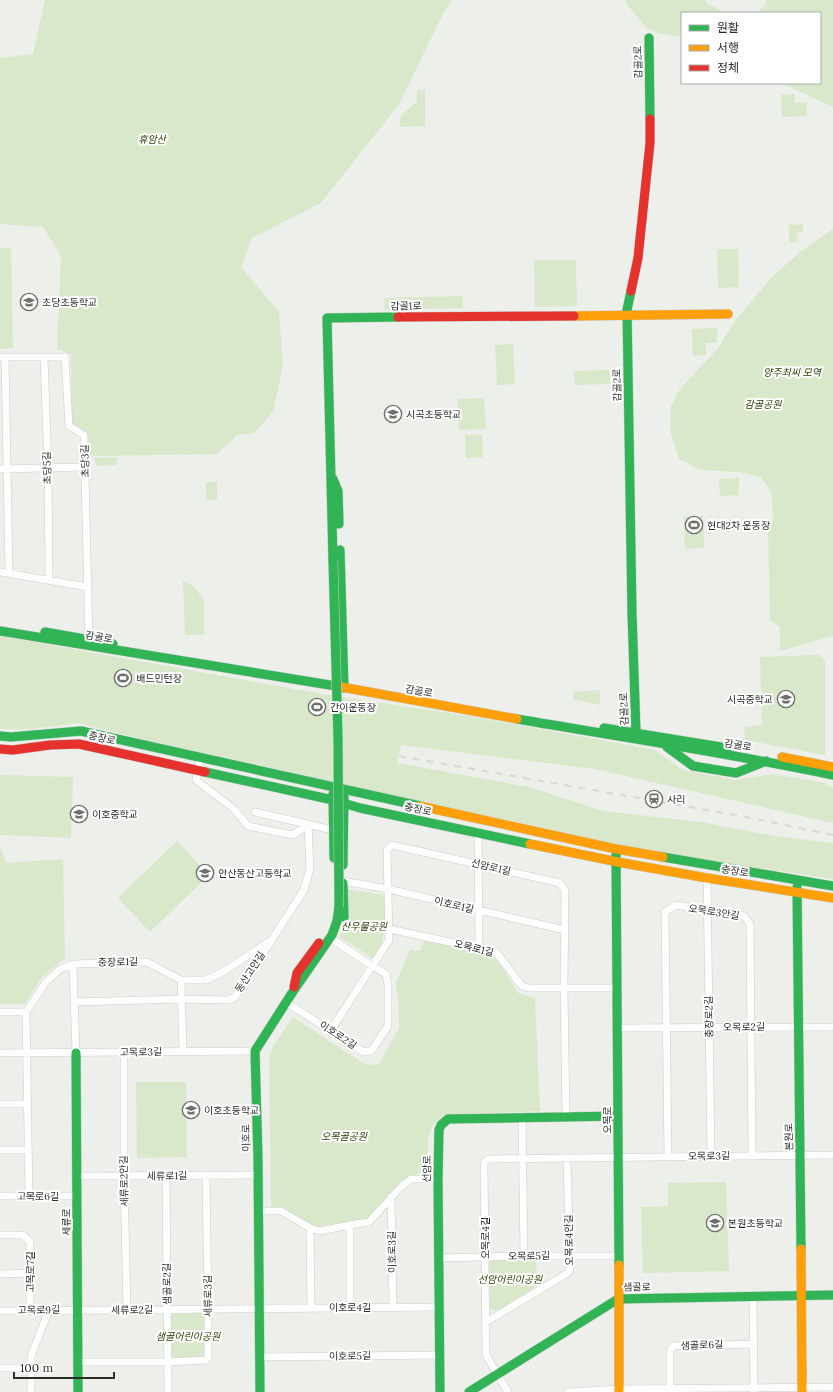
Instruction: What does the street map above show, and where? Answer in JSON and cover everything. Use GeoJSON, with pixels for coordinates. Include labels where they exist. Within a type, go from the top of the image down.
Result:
{"type":"FeatureCollection","features":[{"type":"Feature","properties":{"kind":"street","name":"감골2로"},"geometry":{"type":"LineString","coordinates":[[636,733],[632,613],[627,315],[638,258],[650,143],[649,38]]}},
{"type":"Feature","properties":{"kind":"street","name":"감골1로"},"geometry":{"type":"LineString","coordinates":[[292,993],[332,935],[337,922],[339,908],[338,738],[327,318],[728,314]]}},
{"type":"Feature","properties":{"kind":"street"},"geometry":{"type":"LineString","coordinates":[[3,357],[4,469],[9,573]]}},
{"type":"Feature","properties":{"kind":"street","name":"초당3길"},"geometry":{"type":"LineString","coordinates":[[3,357],[65,357],[69,426],[84,435],[89,640]]}},
{"type":"Feature","properties":{"kind":"street","name":"초당5길"},"geometry":{"type":"LineString","coordinates":[[44,357],[48,468],[49,580]]}},
{"type":"Feature","properties":{"kind":"street"},"geometry":{"type":"LineString","coordinates":[[4,469],[84,467]]}},
{"type":"Feature","properties":{"kind":"street"},"geometry":{"type":"LineString","coordinates":[[330,470],[325,490],[333,684]]}},
{"type":"Feature","properties":{"kind":"street"},"geometry":{"type":"LineString","coordinates":[[330,470],[338,491],[344,686]]}},
{"type":"Feature","properties":{"kind":"street"},"geometry":{"type":"LineString","coordinates":[[0,572],[88,587]]}},
{"type":"Feature","properties":{"kind":"street","name":"감골로"},"geometry":{"type":"LineString","coordinates":[[0,624],[666,745],[766,761],[833,775]]}},
{"type":"Feature","properties":{"kind":"street","name":"감골로"},"geometry":{"type":"LineString","coordinates":[[0,631],[333,684]]}},
{"type":"Feature","properties":{"kind":"street","name":"감골로"},"geometry":{"type":"LineString","coordinates":[[344,686],[636,733],[833,767]]}},
{"type":"Feature","properties":{"kind":"street","name":"충장로"},"geometry":{"type":"LineString","coordinates":[[0,736],[12,737],[80,731],[616,849],[833,886]]}},
{"type":"Feature","properties":{"kind":"street","name":"충장로"},"geometry":{"type":"LineString","coordinates":[[0,749],[13,750],[50,745],[79,744],[333,800],[360,808],[616,861],[707,878],[833,898]]}},
{"type":"Feature","properties":{"kind":"street"},"geometry":{"type":"LineString","coordinates":[[666,745],[693,766],[736,773],[766,761]]}},
{"type":"Feature","properties":{"kind":"street"},"geometry":{"type":"LineString","coordinates":[[202,757],[196,780],[234,810],[248,826],[293,835],[308,825]]}},
{"type":"Feature","properties":{"kind":"street"},"geometry":{"type":"LineString","coordinates":[[292,993],[297,973],[326,933],[332,920],[335,906],[333,787]]}},
{"type":"Feature","properties":{"kind":"street"},"geometry":{"type":"LineString","coordinates":[[256,1051],[292,993],[304,984],[335,941],[342,928],[345,912],[343,881],[344,790]]}},
{"type":"Feature","properties":{"kind":"street"},"geometry":{"type":"LineString","coordinates":[[255,812],[333,830]]}},
{"type":"Feature","properties":{"kind":"street","name":"동산고안길"},"geometry":{"type":"LineString","coordinates":[[74,1002],[181,999],[229,1000],[235,997],[304,890],[310,868],[308,825]]}},
{"type":"Feature","properties":{"kind":"street"},"geometry":{"type":"LineString","coordinates":[[478,832],[479,948]]}},
{"type":"Feature","properties":{"kind":"street","name":"선암로1길"},"geometry":{"type":"LineString","coordinates":[[331,1030],[389,940],[387,850],[392,845],[560,883],[565,890],[564,988],[566,1116]]}},
{"type":"Feature","properties":{"kind":"street","name":"오목로"},"geometry":{"type":"LineString","coordinates":[[616,849],[619,1391]]}},
{"type":"Feature","properties":{"kind":"street","name":"충장로2길"},"geometry":{"type":"LineString","coordinates":[[707,878],[711,1156]]}},
{"type":"Feature","properties":{"kind":"street","name":"이호로1길"},"geometry":{"type":"LineString","coordinates":[[343,881],[388,889],[565,930]]}},
{"type":"Feature","properties":{"kind":"street","name":"본원로"},"geometry":{"type":"LineString","coordinates":[[798,881],[796,892],[802,1390]]}},
{"type":"Feature","properties":{"kind":"street","name":"오목로3안길"},"geometry":{"type":"LineString","coordinates":[[668,1157],[665,912],[676,905],[744,916],[750,924],[752,1156]]}},
{"type":"Feature","properties":{"kind":"street","name":"오목로1길"},"geometry":{"type":"LineString","coordinates":[[389,929],[496,952],[522,986],[528,988],[617,988]]}},
{"type":"Feature","properties":{"kind":"street"},"geometry":{"type":"LineString","coordinates":[[183,1052],[181,980],[206,980],[223,972],[271,940]]}},
{"type":"Feature","properties":{"kind":"street","name":"이호로2길"},"geometry":{"type":"LineString","coordinates":[[286,1002],[362,1051],[368,1052],[372,1050],[388,1026],[388,985],[386,974],[335,941]]}},
{"type":"Feature","properties":{"kind":"street","name":"충장로1길"},"geometry":{"type":"LineString","coordinates":[[26,1012],[46,982],[60,969],[73,964],[147,962],[181,980]]}},
{"type":"Feature","properties":{"kind":"street"},"geometry":{"type":"LineString","coordinates":[[73,964],[76,1052]]}},
{"type":"Feature","properties":{"kind":"street"},"geometry":{"type":"LineString","coordinates":[[0,1012],[26,1012],[29,1196]]}},
{"type":"Feature","properties":{"kind":"street","name":"오목로2길"},"geometry":{"type":"LineString","coordinates":[[617,1028],[833,1027]]}},
{"type":"Feature","properties":{"kind":"street","name":"고목로3길"},"geometry":{"type":"LineString","coordinates":[[0,1053],[256,1051]]}},
{"type":"Feature","properties":{"kind":"street","name":"이호로"},"geometry":{"type":"LineString","coordinates":[[256,1051],[260,1392]]}},
{"type":"Feature","properties":{"kind":"street","name":"세류로"},"geometry":{"type":"LineString","coordinates":[[76,1052],[78,1392]]}},
{"type":"Feature","properties":{"kind":"street","name":"세류로2안길"},"geometry":{"type":"LineString","coordinates":[[124,1052],[124,1176],[127,1310]]}},
{"type":"Feature","properties":{"kind":"street"},"geometry":{"type":"LineString","coordinates":[[0,1104],[27,1104]]}},
{"type":"Feature","properties":{"kind":"street","name":"선암로"},"geometry":{"type":"LineString","coordinates":[[440,1392],[438,1178],[439,1130],[441,1124],[448,1119],[618,1116]]}},
{"type":"Feature","properties":{"kind":"street"},"geometry":{"type":"LineString","coordinates":[[522,1117],[524,1256]]}},
{"type":"Feature","properties":{"kind":"street"},"geometry":{"type":"LineString","coordinates":[[0,1150],[28,1150]]}},
{"type":"Feature","properties":{"kind":"street","name":"오목로3길"},"geometry":{"type":"LineString","coordinates":[[618,1158],[833,1155]]}},
{"type":"Feature","properties":{"kind":"street","name":"오목로4길"},"geometry":{"type":"LineString","coordinates":[[508,1392],[486,1355],[484,1163],[488,1159],[618,1158]]}},
{"type":"Feature","properties":{"kind":"street","name":"오목로4안길"},"geometry":{"type":"LineString","coordinates":[[486,1322],[568,1273],[570,1269],[567,1159]]}},
{"type":"Feature","properties":{"kind":"street","name":"세류로3길"},"geometry":{"type":"LineString","coordinates":[[78,1362],[168,1362],[206,1360],[208,1358],[206,1175]]}},
{"type":"Feature","properties":{"kind":"street","name":"세류로1길"},"geometry":{"type":"LineString","coordinates":[[77,1176],[258,1175]]}},
{"type":"Feature","properties":{"kind":"street","name":"샘골로2길"},"geometry":{"type":"LineString","coordinates":[[166,1176],[168,1392]]}},
{"type":"Feature","properties":{"kind":"street"},"geometry":{"type":"LineString","coordinates":[[258,1211],[281,1211],[310,1228],[320,1231],[350,1226],[369,1222],[391,1197],[411,1179],[438,1178]]}},
{"type":"Feature","properties":{"kind":"street","name":"고목로6길"},"geometry":{"type":"LineString","coordinates":[[0,1196],[77,1196]]}},
{"type":"Feature","properties":{"kind":"street","name":"이호로3길"},"geometry":{"type":"LineString","coordinates":[[391,1197],[393,1307]]}},
{"type":"Feature","properties":{"kind":"street"},"geometry":{"type":"LineString","coordinates":[[350,1226],[350,1307]]}},
{"type":"Feature","properties":{"kind":"street"},"geometry":{"type":"LineString","coordinates":[[310,1228],[311,1308]]}},
{"type":"Feature","properties":{"kind":"street","name":"고목로7길"},"geometry":{"type":"LineString","coordinates":[[0,1235],[23,1235],[30,1242],[30,1310]]}},
{"type":"Feature","properties":{"kind":"street","name":"오목로5길"},"geometry":{"type":"LineString","coordinates":[[439,1258],[569,1255],[619,1256]]}},
{"type":"Feature","properties":{"kind":"street"},"geometry":{"type":"LineString","coordinates":[[0,1274],[30,1273]]}},
{"type":"Feature","properties":{"kind":"street","name":"샘골로"},"geometry":{"type":"LineString","coordinates":[[469,1392],[618,1299],[833,1295]]}},
{"type":"Feature","properties":{"kind":"street"},"geometry":{"type":"LineString","coordinates":[[753,1296],[754,1390]]}},
{"type":"Feature","properties":{"kind":"street","name":"이호로4길"},"geometry":{"type":"LineString","coordinates":[[259,1309],[440,1306]]}},
{"type":"Feature","properties":{"kind":"street","name":"세류로2길"},"geometry":{"type":"LineString","coordinates":[[78,1310],[208,1308],[259,1309]]}},
{"type":"Feature","properties":{"kind":"street"},"geometry":{"type":"LineString","coordinates":[[31,1392],[31,1356],[49,1310]]}},
{"type":"Feature","properties":{"kind":"street","name":"고목로9길"},"geometry":{"type":"LineString","coordinates":[[0,1311],[78,1310]]}},
{"type":"Feature","properties":{"kind":"street","name":"샘골로6길"},"geometry":{"type":"LineString","coordinates":[[670,1390],[670,1350],[674,1346],[753,1344]]}},
{"type":"Feature","properties":{"kind":"street","name":"이호로5길"},"geometry":{"type":"LineString","coordinates":[[260,1357],[440,1355]]}},
{"type":"Feature","properties":{"kind":"street"},"geometry":{"type":"LineString","coordinates":[[0,1368],[30,1368]]}},
{"type":"Feature","properties":{"kind":"street"},"geometry":{"type":"LineString","coordinates":[[569,1392],[802,1390],[833,1387]]}},
{"type":"Feature","properties":{"kind":"green space","name":"휴암산"},"geometry":{"type":"Polygon","coordinates":[[[45,0],[452,0],[443,14],[399,104],[321,203],[252,238],[241,267],[279,312],[283,366],[273,412],[254,433],[237,435],[217,454],[90,456],[88,434],[72,424],[71,355],[57,349],[61,256],[43,227],[0,224],[0,58],[33,54],[45,0]]]}},
{"type":"Feature","properties":{"kind":"green space"},"geometry":{"type":"Polygon","coordinates":[[[625,0],[707,0],[706,3],[724,12],[681,12],[681,37],[658,33],[647,28],[628,6],[625,0]]]}},
{"type":"Feature","properties":{"kind":"green space"},"geometry":{"type":"Polygon","coordinates":[[[767,0],[833,0],[833,107],[783,84],[821,84],[821,12],[758,12],[765,5],[767,0]]]}},
{"type":"Feature","properties":{"kind":"green space"},"geometry":{"type":"Polygon","coordinates":[[[417,90],[425,90],[425,126],[400,127],[400,117],[417,101],[417,90]]]}},
{"type":"Feature","properties":{"kind":"green space"},"geometry":{"type":"Polygon","coordinates":[[[794,94],[795,103],[807,102],[807,116],[782,117],[781,95],[794,94]]]}},
{"type":"Feature","properties":{"kind":"green space"},"geometry":{"type":"Polygon","coordinates":[[[803,224],[803,232],[797,233],[797,242],[789,243],[789,225],[803,224]]]}},
{"type":"Feature","properties":{"kind":"green space","name":"감골공원"},"geometry":{"type":"Polygon","coordinates":[[[833,229],[833,636],[780,651],[780,627],[770,620],[768,527],[773,523],[772,494],[761,477],[740,472],[700,470],[679,459],[670,430],[671,406],[680,389],[719,347],[734,322],[771,278],[801,251],[833,229]]]}},
{"type":"Feature","properties":{"kind":"green space"},"geometry":{"type":"Polygon","coordinates":[[[0,248],[11,248],[13,348],[0,349],[0,248]]]}},
{"type":"Feature","properties":{"kind":"green space"},"geometry":{"type":"Polygon","coordinates":[[[717,249],[738,249],[739,287],[718,288],[717,249]]]}},
{"type":"Feature","properties":{"kind":"green space"},"geometry":{"type":"Polygon","coordinates":[[[534,260],[576,260],[577,306],[535,307],[534,260]]]}},
{"type":"Feature","properties":{"kind":"green space"},"geometry":{"type":"Polygon","coordinates":[[[463,296],[463,308],[385,310],[384,298],[463,296]]]}},
{"type":"Feature","properties":{"kind":"green space"},"geometry":{"type":"Polygon","coordinates":[[[717,328],[717,343],[706,343],[706,355],[693,356],[692,329],[717,328]]]}},
{"type":"Feature","properties":{"kind":"green space"},"geometry":{"type":"Polygon","coordinates":[[[513,344],[515,384],[497,385],[495,345],[513,344]]]}},
{"type":"Feature","properties":{"kind":"green space"},"geometry":{"type":"Polygon","coordinates":[[[610,370],[610,384],[575,385],[574,371],[610,370]]]}},
{"type":"Feature","properties":{"kind":"green space"},"geometry":{"type":"Polygon","coordinates":[[[484,398],[486,429],[459,430],[458,399],[484,398]]]}},
{"type":"Feature","properties":{"kind":"green space"},"geometry":{"type":"Polygon","coordinates":[[[482,434],[483,457],[466,458],[465,435],[482,434]]]}},
{"type":"Feature","properties":{"kind":"green space"},"geometry":{"type":"Polygon","coordinates":[[[117,457],[117,465],[96,466],[95,458],[117,457]]]}},
{"type":"Feature","properties":{"kind":"green space"},"geometry":{"type":"Polygon","coordinates":[[[739,478],[739,495],[720,496],[719,479],[739,478]]]}},
{"type":"Feature","properties":{"kind":"green space"},"geometry":{"type":"Polygon","coordinates":[[[206,482],[217,482],[217,500],[206,500],[206,482]]]}},
{"type":"Feature","properties":{"kind":"green space","name":"현대2차 운동장"},"geometry":{"type":"Polygon","coordinates":[[[703,516],[704,548],[685,549],[684,517],[703,516]]]}},
{"type":"Feature","properties":{"kind":"green space"},"geometry":{"type":"Polygon","coordinates":[[[183,580],[194,587],[204,600],[204,635],[185,635],[183,580]]]}},
{"type":"Feature","properties":{"kind":"green space"},"geometry":{"type":"Polygon","coordinates":[[[0,636],[322,694],[468,716],[655,750],[683,770],[735,780],[774,774],[825,783],[833,789],[833,823],[595,769],[401,745],[397,763],[529,787],[603,811],[701,822],[774,836],[833,843],[833,879],[656,853],[365,790],[154,742],[78,723],[25,730],[0,729],[0,636]]]}},
{"type":"Feature","properties":{"kind":"green space","name":"시곡중학교"},"geometry":{"type":"Polygon","coordinates":[[[819,655],[825,661],[825,755],[745,740],[744,727],[762,725],[760,657],[819,655]]]}},
{"type":"Feature","properties":{"kind":"green space"},"geometry":{"type":"Polygon","coordinates":[[[600,690],[600,705],[573,699],[573,692],[600,690]]]}},
{"type":"Feature","properties":{"kind":"green space"},"geometry":{"type":"Polygon","coordinates":[[[0,775],[73,777],[71,838],[0,835],[0,775]]]}},
{"type":"Feature","properties":{"kind":"green space"},"geometry":{"type":"Polygon","coordinates":[[[177,841],[209,875],[150,932],[118,898],[177,841]]]}},
{"type":"Feature","properties":{"kind":"green space"},"geometry":{"type":"Polygon","coordinates":[[[0,847],[6,863],[63,859],[65,958],[42,977],[25,1004],[0,1004],[0,847]]]}},
{"type":"Feature","properties":{"kind":"green space","name":"산우물공원"},"geometry":{"type":"Polygon","coordinates":[[[348,889],[384,895],[386,915],[382,943],[372,959],[339,937],[344,925],[348,901],[348,889]]]}},
{"type":"Feature","properties":{"kind":"green space","name":"오목골공원"},"geometry":{"type":"Polygon","coordinates":[[[425,939],[492,955],[502,967],[518,993],[535,998],[540,1111],[443,1115],[433,1125],[428,1138],[428,1170],[409,1177],[365,1220],[314,1227],[271,1206],[269,1060],[273,1046],[293,1017],[366,1065],[379,1064],[399,1028],[396,983],[410,950],[420,951],[425,939]]]}},
{"type":"Feature","properties":{"kind":"green space"},"geometry":{"type":"Polygon","coordinates":[[[136,1082],[186,1082],[187,1157],[137,1158],[136,1082]]]}},
{"type":"Feature","properties":{"kind":"green space"},"geometry":{"type":"Polygon","coordinates":[[[726,1182],[729,1271],[643,1273],[641,1207],[668,1206],[668,1183],[726,1182]]]}},
{"type":"Feature","properties":{"kind":"green space","name":"선암어린이공원"},"geometry":{"type":"Polygon","coordinates":[[[536,1258],[537,1286],[499,1310],[492,1310],[490,1308],[489,1260],[536,1258]]]}},
{"type":"Feature","properties":{"kind":"green space","name":"샘골어린이공원"},"geometry":{"type":"Polygon","coordinates":[[[202,1313],[205,1316],[206,1356],[203,1358],[174,1359],[172,1356],[171,1317],[173,1314],[202,1313]]]}},
{"type":"Feature","properties":{"kind":"railway"},"geometry":{"type":"LineString","coordinates":[[399,756],[741,816],[833,835]]}},
{"type":"Feature","properties":{"kind":"traffic: fast"},"geometry":{"type":"LineString","coordinates":[[649,38],[650,119]]}},
{"type":"Feature","properties":{"kind":"traffic: fast"},"geometry":{"type":"LineString","coordinates":[[631,291],[627,310],[632,613],[636,733]]}},
{"type":"Feature","properties":{"kind":"traffic: fast"},"geometry":{"type":"LineString","coordinates":[[333,561],[327,318],[398,317]]}},
{"type":"Feature","properties":{"kind":"traffic: fast"},"geometry":{"type":"LineString","coordinates":[[333,479],[338,491],[339,524]]}},
{"type":"Feature","properties":{"kind":"traffic: fast"},"geometry":{"type":"LineString","coordinates":[[340,550],[344,688]]}},
{"type":"Feature","properties":{"kind":"traffic: fast"},"geometry":{"type":"LineString","coordinates":[[333,561],[338,738],[339,907]]}},
{"type":"Feature","properties":{"kind":"traffic: fast"},"geometry":{"type":"LineString","coordinates":[[0,631],[336,686]]}},
{"type":"Feature","properties":{"kind":"traffic: fast"},"geometry":{"type":"LineString","coordinates":[[45,632],[113,644]]}},
{"type":"Feature","properties":{"kind":"traffic: fast"},"geometry":{"type":"LineString","coordinates":[[517,719],[715,752],[833,775]]}},
{"type":"Feature","properties":{"kind":"traffic: fast"},"geometry":{"type":"LineString","coordinates":[[604,728],[727,748]]}},
{"type":"Feature","properties":{"kind":"traffic: fast"},"geometry":{"type":"LineString","coordinates":[[0,736],[11,737],[81,731],[420,806]]}},
{"type":"Feature","properties":{"kind":"traffic: fast"},"geometry":{"type":"LineString","coordinates":[[667,747],[693,766],[736,773],[766,761]]}},
{"type":"Feature","properties":{"kind":"traffic: fast"},"geometry":{"type":"LineString","coordinates":[[205,772],[333,800],[360,808],[530,844]]}},
{"type":"Feature","properties":{"kind":"traffic: fast"},"geometry":{"type":"LineString","coordinates":[[333,794],[334,858]]}},
{"type":"Feature","properties":{"kind":"traffic: fast"},"geometry":{"type":"LineString","coordinates":[[343,865],[344,797]]}},
{"type":"Feature","properties":{"kind":"traffic: fast"},"geometry":{"type":"LineString","coordinates":[[616,855],[619,1265]]}},
{"type":"Feature","properties":{"kind":"traffic: fast"},"geometry":{"type":"LineString","coordinates":[[663,857],[833,886]]}},
{"type":"Feature","properties":{"kind":"traffic: fast"},"geometry":{"type":"LineString","coordinates":[[343,883],[344,917]]}},
{"type":"Feature","properties":{"kind":"traffic: fast"},"geometry":{"type":"LineString","coordinates":[[797,887],[801,1249]]}},
{"type":"Feature","properties":{"kind":"traffic: fast"},"geometry":{"type":"LineString","coordinates":[[260,1392],[258,1159],[255,1051],[292,993],[332,935],[337,921],[339,907]]}},
{"type":"Feature","properties":{"kind":"traffic: fast"},"geometry":{"type":"LineString","coordinates":[[76,1053],[78,1392]]}},
{"type":"Feature","properties":{"kind":"traffic: fast"},"geometry":{"type":"LineString","coordinates":[[440,1392],[438,1179],[439,1130],[441,1125],[448,1119],[618,1116]]}},
{"type":"Feature","properties":{"kind":"traffic: fast"},"geometry":{"type":"LineString","coordinates":[[469,1392],[618,1299],[833,1295]]}},
{"type":"Feature","properties":{"kind":"traffic: slow"},"geometry":{"type":"LineString","coordinates":[[574,316],[728,314]]}},
{"type":"Feature","properties":{"kind":"traffic: slow"},"geometry":{"type":"LineString","coordinates":[[336,686],[517,719]]}},
{"type":"Feature","properties":{"kind":"traffic: slow"},"geometry":{"type":"LineString","coordinates":[[782,757],[833,767]]}},
{"type":"Feature","properties":{"kind":"traffic: slow"},"geometry":{"type":"LineString","coordinates":[[420,806],[616,849],[663,857]]}},
{"type":"Feature","properties":{"kind":"traffic: slow"},"geometry":{"type":"LineString","coordinates":[[530,844],[707,878],[833,898]]}},
{"type":"Feature","properties":{"kind":"traffic: slow"},"geometry":{"type":"LineString","coordinates":[[801,1249],[802,1392]]}},
{"type":"Feature","properties":{"kind":"traffic: slow"},"geometry":{"type":"LineString","coordinates":[[619,1265],[619,1392]]}},
{"type":"Feature","properties":{"kind":"traffic: jam"},"geometry":{"type":"LineString","coordinates":[[631,291],[638,258],[650,143],[650,119]]}},
{"type":"Feature","properties":{"kind":"traffic: jam"},"geometry":{"type":"LineString","coordinates":[[398,317],[574,316]]}},
{"type":"Feature","properties":{"kind":"traffic: jam"},"geometry":{"type":"LineString","coordinates":[[0,749],[13,750],[50,745],[79,744],[205,772]]}},
{"type":"Feature","properties":{"kind":"traffic: jam"},"geometry":{"type":"LineString","coordinates":[[294,987],[297,973],[319,943]]}},
{"type":"Feature","properties":{"kind":"place","name":"초당초등학교"},"geometry":{"type":"Point","coordinates":[29,302]}},
{"type":"Feature","properties":{"kind":"place","name":"시곡초등학교"},"geometry":{"type":"Point","coordinates":[393,414]}},
{"type":"Feature","properties":{"kind":"place","name":"현대2차 운동장"},"geometry":{"type":"Point","coordinates":[694,525]}},
{"type":"Feature","properties":{"kind":"place","name":"배드민턴장"},"geometry":{"type":"Point","coordinates":[123,678]}},
{"type":"Feature","properties":{"kind":"place","name":"시곡중학교"},"geometry":{"type":"Point","coordinates":[786,699]}},
{"type":"Feature","properties":{"kind":"place","name":"간이운동장"},"geometry":{"type":"Point","coordinates":[317,707]}},
{"type":"Feature","properties":{"kind":"place","name":"사리"},"geometry":{"type":"Point","coordinates":[654,799]}},
{"type":"Feature","properties":{"kind":"place","name":"이호중학교"},"geometry":{"type":"Point","coordinates":[79,814]}},
{"type":"Feature","properties":{"kind":"place","name":"안산동산고등학교"},"geometry":{"type":"Point","coordinates":[205,873]}},
{"type":"Feature","properties":{"kind":"place","name":"이호초등학교"},"geometry":{"type":"Point","coordinates":[191,1110]}},
{"type":"Feature","properties":{"kind":"place","name":"본원초등학교"},"geometry":{"type":"Point","coordinates":[715,1223]}},
{"type":"Feature","properties":{"kind":"park label","name":"양주최씨 모역"},"geometry":{"type":"Point","coordinates":[792,372]}}]}
